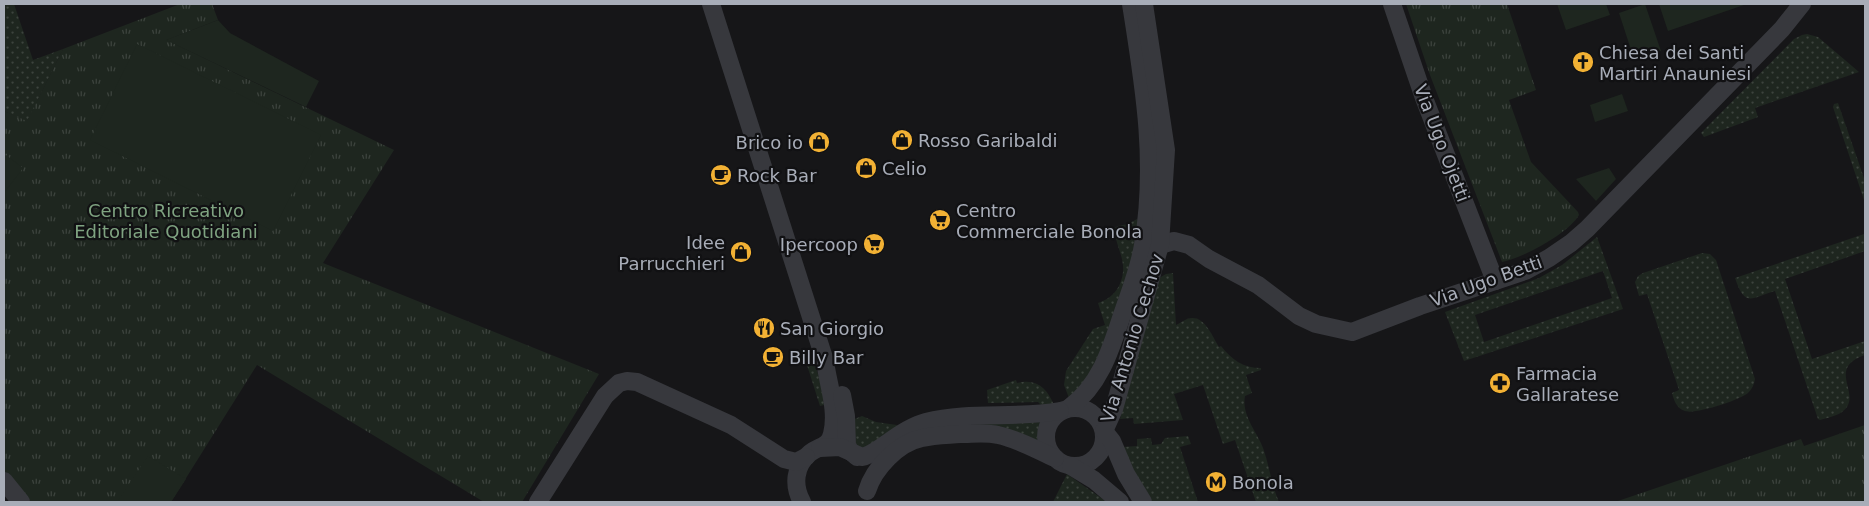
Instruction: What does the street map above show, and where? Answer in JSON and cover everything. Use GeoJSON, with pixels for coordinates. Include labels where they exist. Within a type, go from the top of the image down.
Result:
{"type":"FeatureCollection","features":[{"type":"Feature","properties":{"kind":"street"},"geometry":{"type":"LineString","coordinates":[[538,502],[604,396],[619,383],[627,381],[637,382],[730,425],[784,459],[796,462],[827,445],[831,439],[834,417],[825,361],[711,4]]}},
{"type":"Feature","properties":{"kind":"street","name":"Via Antonio Cechov"},"geometry":{"type":"LineString","coordinates":[[1064,409],[1089,390],[1105,363],[1152,245],[1149,186],[1150,145],[1143,81],[1131,4]]}},
{"type":"Feature","properties":{"kind":"street","name":"Via Antonio Cechov"},"geometry":{"type":"LineString","coordinates":[[1104,431],[1114,409],[1152,245],[1166,150],[1144,4]]}},
{"type":"Feature","properties":{"kind":"street","name":"Via Ugo Ojetti"},"geometry":{"type":"LineString","coordinates":[[1392,4],[1424,98],[1495,281]]}},
{"type":"Feature","properties":{"kind":"street","name":"Via Ugo Betti"},"geometry":{"type":"LineString","coordinates":[[1152,245],[1174,241],[1188,245],[1258,285],[1299,316],[1316,324],[1352,332],[1420,306],[1525,270],[1549,258],[1571,243],[1770,42],[1802,4]]}},
{"type":"Feature","properties":{"kind":"street"},"geometry":{"type":"LineString","coordinates":[[825,361],[840,387],[846,416],[847,445],[861,461],[868,478],[864,497]]}},
{"type":"Feature","properties":{"kind":"street"},"geometry":{"type":"LineString","coordinates":[[1055,458],[1046,442],[1046,433],[1048,424],[1064,409]]}},
{"type":"Feature","properties":{"kind":"street"},"geometry":{"type":"LineString","coordinates":[[799,494],[798,470],[813,453],[840,447],[853,454],[867,456],[908,429],[927,422],[956,417],[1044,414],[1064,409],[1085,409],[1099,419],[1104,431],[1114,444],[1126,474],[1143,502]]}},
{"type":"Feature","properties":{"kind":"street"},"geometry":{"type":"LineString","coordinates":[[703,413],[762,458],[792,476],[799,494]]}},
{"type":"Feature","properties":{"kind":"street"},"geometry":{"type":"LineString","coordinates":[[1071,466],[1088,463],[1096,458],[1104,443],[1104,431]]}},
{"type":"Feature","properties":{"kind":"street"},"geometry":{"type":"LineString","coordinates":[[864,497],[873,475],[888,459],[908,443],[925,437],[980,433],[998,435],[1017,441],[1055,458],[1094,480],[1120,502]]}},
{"type":"Feature","properties":{"kind":"street"},"geometry":{"type":"LineString","coordinates":[[4,481],[21,502]]}},
{"type":"Feature","properties":{"kind":"green space"},"geometry":{"type":"Polygon","coordinates":[[[4,4],[14,4],[33,60],[63,49],[27,122],[4,111],[4,4]]]}},
{"type":"Feature","properties":{"kind":"green space","name":"Centro Ricreativo Editoriale Quotidiani"},"geometry":{"type":"Polygon","coordinates":[[[180,4],[212,4],[218,20],[167,40],[394,150],[323,263],[599,374],[522,502],[484,502],[257,365],[171,502],[29,502],[4,472],[4,111],[27,121],[63,49],[180,4]]]}},
{"type":"Feature","properties":{"kind":"green space"},"geometry":{"type":"Polygon","coordinates":[[[1406,4],[1507,4],[1536,90],[1509,100],[1531,162],[1579,215],[1566,229],[1545,244],[1521,256],[1502,262],[1430,75],[1406,4]]]}},
{"type":"Feature","properties":{"kind":"green space"},"geometry":{"type":"Polygon","coordinates":[[[1557,4],[1606,4],[1610,15],[1566,30],[1557,4]]]}},
{"type":"Feature","properties":{"kind":"green space"},"geometry":{"type":"Polygon","coordinates":[[[1645,4],[1661,51],[1634,59],[1619,13],[1645,4]]]}},
{"type":"Feature","properties":{"kind":"green space"},"geometry":{"type":"Polygon","coordinates":[[[1659,4],[1747,4],[1668,31],[1659,4]]]}},
{"type":"Feature","properties":{"kind":"green space"},"geometry":{"type":"Polygon","coordinates":[[[218,20],[230,33],[319,81],[306,107],[166,40],[218,20]]]}},
{"type":"Feature","properties":{"kind":"green space"},"geometry":{"type":"Polygon","coordinates":[[[1807,34],[1818,37],[1859,72],[1755,108],[1758,117],[1704,137],[1701,133],[1794,39],[1807,34]]]}},
{"type":"Feature","properties":{"kind":"green space"},"geometry":{"type":"Polygon","coordinates":[[[137,44],[321,135],[273,231],[90,140],[137,44]]]}},
{"type":"Feature","properties":{"kind":"green space"},"geometry":{"type":"Polygon","coordinates":[[[1622,94],[1628,111],[1595,122],[1590,105],[1622,94]]]}},
{"type":"Feature","properties":{"kind":"green space"},"geometry":{"type":"Polygon","coordinates":[[[1838,103],[1865,181],[1865,203],[1833,107],[1834,104],[1838,103]]]}},
{"type":"Feature","properties":{"kind":"green space"},"geometry":{"type":"Polygon","coordinates":[[[6,155],[23,168],[4,193],[4,157],[6,155]]]}},
{"type":"Feature","properties":{"kind":"green space"},"geometry":{"type":"Polygon","coordinates":[[[1609,168],[1616,179],[1596,201],[1576,179],[1609,168]]]}},
{"type":"Feature","properties":{"kind":"green space"},"geometry":{"type":"Polygon","coordinates":[[[1137,219],[1136,246],[1104,348],[1090,376],[1069,398],[1064,385],[1066,371],[1093,329],[1105,325],[1098,303],[1113,295],[1122,278],[1123,263],[1114,228],[1137,219]]]}},
{"type":"Feature","properties":{"kind":"green space"},"geometry":{"type":"Polygon","coordinates":[[[1864,234],[1865,251],[1785,279],[1812,359],[1865,341],[1865,355],[1853,361],[1847,367],[1846,375],[1850,398],[1848,405],[1842,412],[1820,420],[1818,419],[1775,291],[1754,298],[1746,297],[1742,294],[1735,278],[1864,234]]]}},
{"type":"Feature","properties":{"kind":"green space"},"geometry":{"type":"Polygon","coordinates":[[[1597,237],[1623,309],[1464,361],[1445,312],[1539,278],[1562,265],[1597,237]],[[1603,271],[1475,315],[1484,342],[1612,298],[1603,271]]]}},
{"type":"Feature","properties":{"kind":"green space"},"geometry":{"type":"Polygon","coordinates":[[[1702,253],[1710,254],[1716,260],[1755,379],[1751,390],[1743,396],[1717,406],[1690,412],[1682,410],[1677,406],[1672,393],[1679,390],[1647,294],[1639,296],[1635,282],[1638,276],[1643,273],[1702,253]]]}},
{"type":"Feature","properties":{"kind":"green space"},"geometry":{"type":"Polygon","coordinates":[[[1173,273],[1176,325],[1187,319],[1198,319],[1207,327],[1219,347],[1221,346],[1234,359],[1249,367],[1261,368],[1261,370],[1246,375],[1252,393],[1245,396],[1246,412],[1263,447],[1279,502],[1256,502],[1235,440],[1223,444],[1203,385],[1174,394],[1183,420],[1134,424],[1133,418],[1120,419],[1159,278],[1173,273]]]}},
{"type":"Feature","properties":{"kind":"green space"},"geometry":{"type":"Polygon","coordinates":[[[814,362],[828,404],[820,406],[807,365],[814,362]]]}},
{"type":"Feature","properties":{"kind":"green space"},"geometry":{"type":"Polygon","coordinates":[[[1016,380],[1017,383],[1036,383],[1044,389],[1054,405],[1043,407],[1038,402],[988,403],[987,390],[1016,380]]]}},
{"type":"Feature","properties":{"kind":"green space"},"geometry":{"type":"Polygon","coordinates":[[[862,416],[876,422],[897,425],[895,430],[862,449],[856,444],[852,420],[862,416]]]}},
{"type":"Feature","properties":{"kind":"green space"},"geometry":{"type":"Polygon","coordinates":[[[1040,422],[1037,441],[949,425],[1040,422]]]}},
{"type":"Feature","properties":{"kind":"green space"},"geometry":{"type":"Polygon","coordinates":[[[1865,425],[1865,502],[1615,502],[1801,439],[1804,446],[1865,425]]]}},
{"type":"Feature","properties":{"kind":"green space"},"geometry":{"type":"Polygon","coordinates":[[[1188,436],[1191,444],[1180,447],[1198,502],[1152,502],[1143,489],[1122,447],[1137,446],[1137,439],[1151,438],[1152,445],[1161,444],[1165,438],[1188,436]]]}},
{"type":"Feature","properties":{"kind":"green space"},"geometry":{"type":"Polygon","coordinates":[[[148,456],[186,479],[171,502],[117,502],[148,456]]]}},
{"type":"Feature","properties":{"kind":"green space"},"geometry":{"type":"Polygon","coordinates":[[[1067,474],[1107,502],[1053,502],[1067,474]]]}},
{"type":"Feature","properties":{"kind":"place","name":"Chiesa dei Santi Martiri Anauniesi"},"geometry":{"type":"Point","coordinates":[1583,62]}},
{"type":"Feature","properties":{"kind":"place","name":"Rosso Garibaldi"},"geometry":{"type":"Point","coordinates":[902,140]}},
{"type":"Feature","properties":{"kind":"place","name":"Brico io"},"geometry":{"type":"Point","coordinates":[819,142]}},
{"type":"Feature","properties":{"kind":"place","name":"Celio"},"geometry":{"type":"Point","coordinates":[866,168]}},
{"type":"Feature","properties":{"kind":"place","name":"Rock Bar"},"geometry":{"type":"Point","coordinates":[721,175]}},
{"type":"Feature","properties":{"kind":"place","name":"Centro Commerciale Bonola"},"geometry":{"type":"Point","coordinates":[940,220]}},
{"type":"Feature","properties":{"kind":"place","name":"Ipercoop"},"geometry":{"type":"Point","coordinates":[874,244]}},
{"type":"Feature","properties":{"kind":"place","name":"Idee Parrucchieri"},"geometry":{"type":"Point","coordinates":[741,252]}},
{"type":"Feature","properties":{"kind":"place","name":"San Giorgio"},"geometry":{"type":"Point","coordinates":[764,328]}},
{"type":"Feature","properties":{"kind":"place","name":"Billy Bar"},"geometry":{"type":"Point","coordinates":[773,357]}},
{"type":"Feature","properties":{"kind":"place","name":"Farmacia Gallaratese"},"geometry":{"type":"Point","coordinates":[1500,383]}},
{"type":"Feature","properties":{"kind":"place","name":"Bonola"},"geometry":{"type":"Point","coordinates":[1216,482]}}]}
